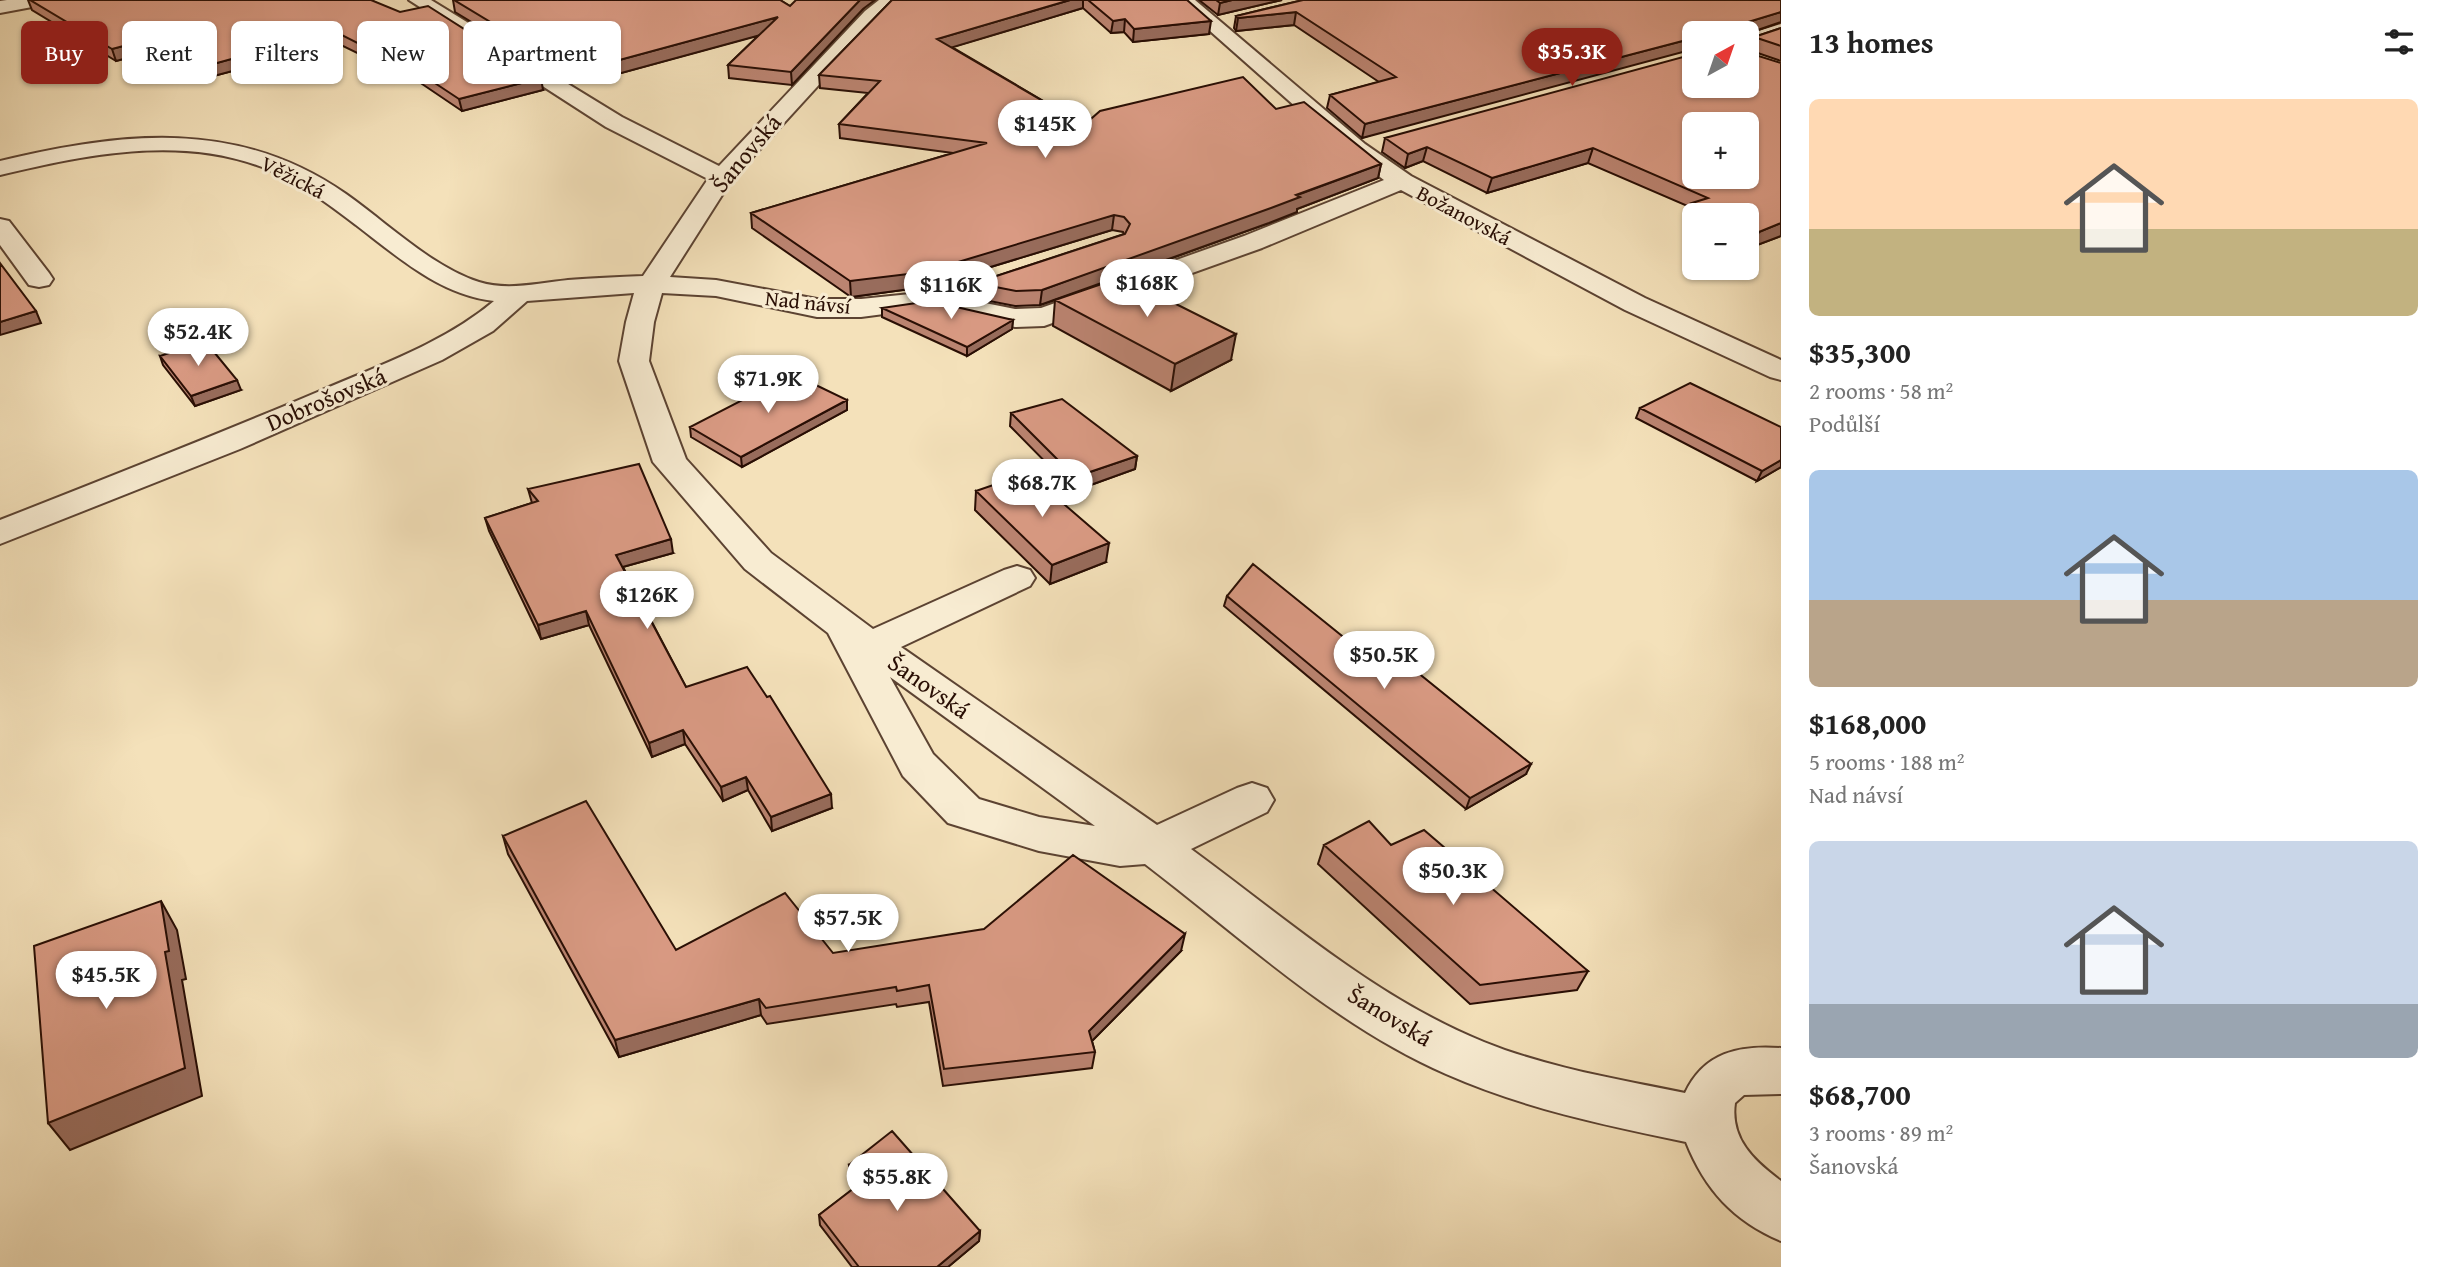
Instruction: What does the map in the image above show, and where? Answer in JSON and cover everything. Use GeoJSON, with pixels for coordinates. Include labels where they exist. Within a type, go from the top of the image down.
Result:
{"type":"FeatureCollection","features":[{"type":"Feature","properties":{"kind":"street"},"geometry":{"type":"LineString","coordinates":[[0,7],[39,0]]}},
{"type":"Feature","properties":{"kind":"street"},"geometry":{"type":"LineString","coordinates":[[418,0],[614,122],[722,177]]}},
{"type":"Feature","properties":{"kind":"street","name":"Šanovská"},"geometry":{"type":"LineString","coordinates":[[891,0],[872,15],[722,177],[650,284],[634,361],[670,462],[758,561],[857,636],[1154,846],[1345,990],[1397,1024],[1461,1056],[1525,1082],[1707,1122]]}},
{"type":"Feature","properties":{"kind":"street","name":"Božanovská"},"geometry":{"type":"LineString","coordinates":[[1184,0],[1357,149],[1402,181],[1635,304],[1781,371]]}},
{"type":"Feature","properties":{"kind":"street"},"geometry":{"type":"LineString","coordinates":[[1213,25],[1239,19]]}},
{"type":"Feature","properties":{"kind":"street"},"geometry":{"type":"LineString","coordinates":[[1759,37],[1781,30]]}},
{"type":"Feature","properties":{"kind":"street"},"geometry":{"type":"LineString","coordinates":[[1357,149],[1384,142]]}},
{"type":"Feature","properties":{"kind":"street","name":"Věžická"},"geometry":{"type":"LineString","coordinates":[[0,168],[101,146],[175,145],[242,153],[270,161],[306,179],[436,269],[467,287],[488,292],[519,294]]}},
{"type":"Feature","properties":{"kind":"street","name":"Nad návsí"},"geometry":{"type":"LineString","coordinates":[[650,284],[716,288],[817,308],[861,308],[930,300],[1015,318],[1044,317],[1253,242],[1402,181]]}},
{"type":"Feature","properties":{"kind":"street"},"geometry":{"type":"LineString","coordinates":[[0,227],[38,279]]}},
{"type":"Feature","properties":{"kind":"street"},"geometry":{"type":"LineString","coordinates":[[519,294],[570,288],[650,284]]}},
{"type":"Feature","properties":{"kind":"street"},"geometry":{"type":"LineString","coordinates":[[930,300],[987,284]]}},
{"type":"Feature","properties":{"kind":"street","name":"Dobrošovská"},"geometry":{"type":"LineString","coordinates":[[0,533],[228,442],[431,354],[483,325],[519,294]]}},
{"type":"Feature","properties":{"kind":"street"},"geometry":{"type":"LineString","coordinates":[[1017,578],[857,636],[918,765],[964,811],[1039,834],[1120,848],[1154,846],[1252,800]]}},
{"type":"Feature","properties":{"kind":"street"},"geometry":{"type":"LineString","coordinates":[[1781,1071],[1746,1069],[1719,1081],[1711,1093],[1707,1122],[1718,1155],[1731,1172],[1763,1203],[1781,1213]]}},
{"type":"Feature","properties":{"kind":"building"},"geometry":{"type":"Polygon","coordinates":[[[30,0],[371,0],[400,12],[428,6],[463,28],[463,84],[518,84],[459,99],[436,84],[449,84],[449,21],[357,21],[357,43],[343,36],[343,21],[231,21],[231,59],[217,63],[217,21],[122,21],[122,46],[112,49],[108,47],[108,21],[65,21],[30,0]]]}},
{"type":"Feature","properties":{"kind":"building"},"geometry":{"type":"Polygon","coordinates":[[[454,0],[780,0],[790,6],[796,0],[860,0],[791,72],[728,65],[778,17],[621,60],[621,21],[489,21],[454,0]]]}},
{"type":"Feature","properties":{"kind":"building"},"geometry":{"type":"Polygon","coordinates":[[[892,0],[1070,0],[937,39],[1084,125],[1100,111],[1243,77],[1276,109],[1304,102],[1381,164],[1296,195],[1300,197],[1271,208],[1042,290],[1016,291],[975,283],[1125,234],[1130,224],[1124,217],[1114,215],[925,272],[850,281],[751,213],[987,143],[839,124],[880,81],[819,75],[892,0]]]}},
{"type":"Feature","properties":{"kind":"building"},"geometry":{"type":"Polygon","coordinates":[[[1088,0],[1187,0],[1211,21],[1134,29],[1125,19],[1113,21],[1088,0]]]}},
{"type":"Feature","properties":{"kind":"building"},"geometry":{"type":"Polygon","coordinates":[[[1303,0],[1781,0],[1781,12],[1751,21],[1682,21],[1682,41],[1365,124],[1330,95],[1396,77],[1296,12],[1238,18],[1236,16],[1303,0]]]}},
{"type":"Feature","properties":{"kind":"building"},"geometry":{"type":"Polygon","coordinates":[[[1781,28],[1781,46],[1759,39],[1759,35],[1781,28]]]}},
{"type":"Feature","properties":{"kind":"building"},"geometry":{"type":"Polygon","coordinates":[[[1759,56],[1781,63],[1781,223],[1759,232],[1759,203],[1692,203],[1708,198],[1687,189],[1759,189],[1759,112],[1682,112],[1682,187],[1593,148],[1492,178],[1427,147],[1408,154],[1385,138],[1682,57],[1682,98],[1759,98],[1759,56]]]}},
{"type":"Feature","properties":{"kind":"building"},"geometry":{"type":"Polygon","coordinates":[[[0,263],[36,311],[0,322],[0,263]]]}},
{"type":"Feature","properties":{"kind":"building"},"geometry":{"type":"Polygon","coordinates":[[[1122,277],[1236,334],[1175,364],[1055,300],[1122,277]]]}},
{"type":"Feature","properties":{"kind":"building"},"geometry":{"type":"Polygon","coordinates":[[[930,301],[1013,320],[967,347],[882,308],[930,301]]]}},
{"type":"Feature","properties":{"kind":"building"},"geometry":{"type":"Polygon","coordinates":[[[205,341],[237,380],[191,396],[160,356],[205,341]]]}},
{"type":"Feature","properties":{"kind":"building"},"geometry":{"type":"Polygon","coordinates":[[[793,374],[847,400],[741,457],[690,427],[793,374]]]}},
{"type":"Feature","properties":{"kind":"building"},"geometry":{"type":"Polygon","coordinates":[[[1690,383],[1781,427],[1781,460],[1762,471],[1640,408],[1690,383]]]}},
{"type":"Feature","properties":{"kind":"building"},"geometry":{"type":"Polygon","coordinates":[[[1062,399],[1137,456],[1075,477],[1011,413],[1062,399]]]}},
{"type":"Feature","properties":{"kind":"building"},"geometry":{"type":"Polygon","coordinates":[[[639,464],[671,539],[616,555],[686,687],[747,667],[767,697],[770,696],[831,794],[771,817],[746,777],[721,787],[683,730],[649,743],[586,611],[538,625],[485,518],[538,501],[528,489],[639,464]]]}},
{"type":"Feature","properties":{"kind":"building"},"geometry":{"type":"Polygon","coordinates":[[[1028,473],[1109,543],[1052,565],[976,491],[1028,473]]]}},
{"type":"Feature","properties":{"kind":"building"},"geometry":{"type":"Polygon","coordinates":[[[1253,564],[1388,673],[1407,664],[1531,764],[1470,798],[1227,596],[1253,564]]]}},
{"type":"Feature","properties":{"kind":"building"},"geometry":{"type":"Polygon","coordinates":[[[586,801],[676,950],[785,893],[833,953],[984,929],[1073,855],[1185,934],[1089,1031],[1095,1052],[944,1069],[929,985],[897,991],[896,987],[766,1008],[759,999],[615,1040],[503,836],[586,801]]]}},
{"type":"Feature","properties":{"kind":"building"},"geometry":{"type":"Polygon","coordinates":[[[1369,821],[1391,845],[1424,830],[1588,971],[1480,985],[1324,845],[1369,821]]]}},
{"type":"Feature","properties":{"kind":"building"},"geometry":{"type":"Polygon","coordinates":[[[161,901],[169,951],[165,952],[185,1068],[48,1123],[34,946],[161,901]]]}},
{"type":"Feature","properties":{"kind":"building"},"geometry":{"type":"Polygon","coordinates":[[[892,1131],[980,1231],[937,1267],[859,1267],[819,1215],[863,1181],[849,1165],[892,1131]]]}}]}
